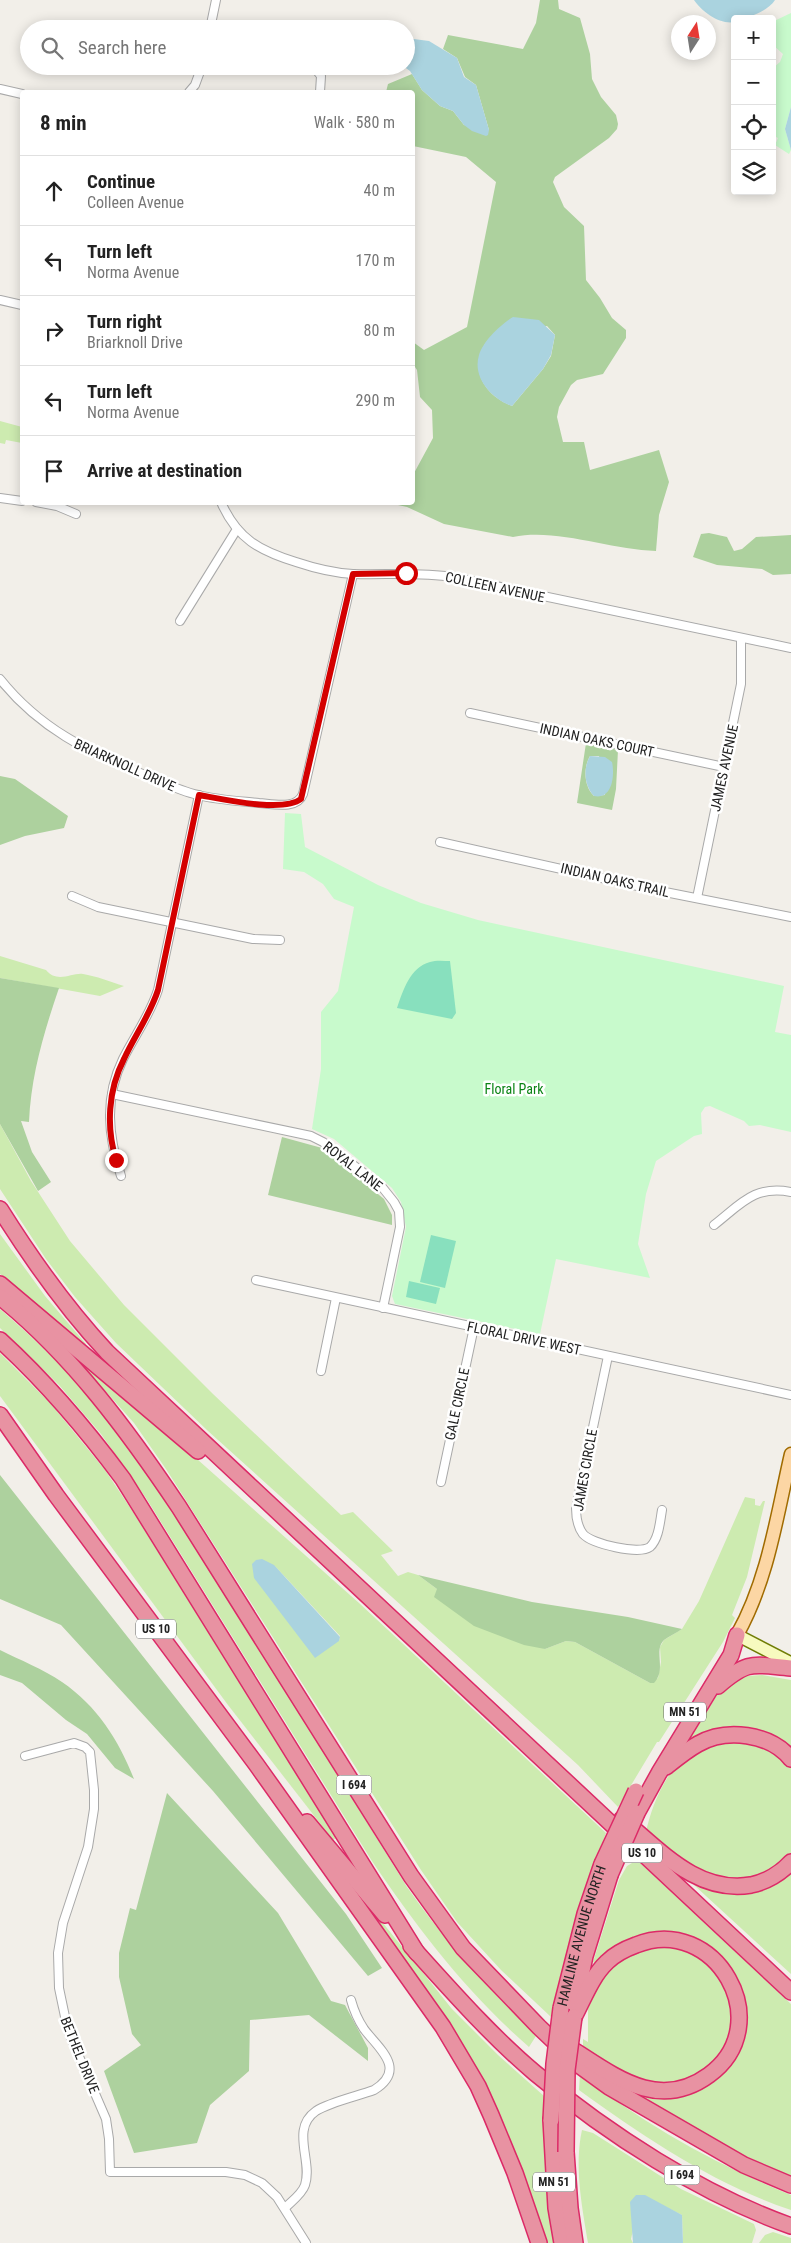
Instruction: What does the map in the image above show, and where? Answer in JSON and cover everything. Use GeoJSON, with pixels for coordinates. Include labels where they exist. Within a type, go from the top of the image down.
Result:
{"type":"FeatureCollection","features":[{"type":"Feature","properties":{"kind":"highway","name":"US 10"},"geometry":{"type":"LineString","coordinates":[[0,1210],[46,1278],[79,1322],[107,1352],[791,1992]]}},
{"type":"Feature","properties":{"kind":"highway"},"geometry":{"type":"LineString","coordinates":[[0,1284],[345,1574]]}},
{"type":"Feature","properties":{"kind":"highway","name":"I 694"},"geometry":{"type":"LineString","coordinates":[[0,1298],[48,1342],[100,1399],[140,1448],[411,1876],[463,1948],[539,2027],[580,2066],[609,2087],[744,2165],[791,2185]]}},
{"type":"Feature","properties":{"kind":"highway","name":"I 694"},"geometry":{"type":"LineString","coordinates":[[0,1340],[42,1380],[86,1430],[123,1479],[417,1953],[498,2038],[535,2073],[586,2113],[686,2178],[736,2203],[791,2226]]}},
{"type":"Feature","properties":{"kind":"highway","name":"US 10"},"geometry":{"type":"LineString","coordinates":[[0,1415],[56,1495],[256,1764],[417,1953]]}},
{"type":"Feature","properties":{"kind":"highway"},"geometry":{"type":"LineString","coordinates":[[0,1432],[56,1495]]}},
{"type":"Feature","properties":{"kind":"highway","name":"HAMLINE AVENUE NORTH"},"geometry":{"type":"LineString","coordinates":[[606,1870],[659,1772],[731,1655],[737,1635]]}},
{"type":"Feature","properties":{"kind":"highway","name":"HAMLINE AVENUE NORTH"},"geometry":{"type":"LineString","coordinates":[[562,2243],[556,2200],[551,2120],[554,2064],[568,2013],[583,1922],[606,1870],[636,1791],[723,1651],[737,1635]]}},
{"type":"Feature","properties":{"kind":"highway"},"geometry":{"type":"LineString","coordinates":[[707,1695],[731,1674],[747,1665],[762,1664],[791,1668]]}},
{"type":"Feature","properties":{"kind":"highway"},"geometry":{"type":"LineString","coordinates":[[493,1713],[684,1870],[701,1880],[722,1886],[739,1887],[758,1884],[775,1876],[791,1862]]}},
{"type":"Feature","properties":{"kind":"highway"},"geometry":{"type":"LineString","coordinates":[[659,1772],[698,1744],[726,1734],[759,1738],[776,1746],[791,1759]]}},
{"type":"Feature","properties":{"kind":"highway"},"geometry":{"type":"LineString","coordinates":[[256,1764],[292,1817],[422,1996],[460,2055],[478,2086],[502,2140],[538,2243]]}},
{"type":"Feature","properties":{"kind":"highway"},"geometry":{"type":"LineString","coordinates":[[539,2027],[624,2082],[645,2089],[666,2091],[692,2086],[720,2066],[733,2044],[740,2013],[731,1982],[724,1970],[712,1958],[691,1945],[669,1939],[656,1939],[620,1951],[606,1962],[568,2013]]}},
{"type":"Feature","properties":{"kind":"highway","name":"HAMLINE AVENUE NORTH"},"geometry":{"type":"LineString","coordinates":[[568,2013],[566,2152],[570,2208],[575,2243]]}},
{"type":"Feature","properties":{"kind":"main road","name":"HAMLINE AVENUE NORTH"},"geometry":{"type":"LineString","coordinates":[[737,1635],[746,1619],[764,1572],[791,1454]]}},
{"type":"Feature","properties":{"kind":"street"},"geometry":{"type":"LineString","coordinates":[[212,20],[216,0]]}},
{"type":"Feature","properties":{"kind":"street"},"geometry":{"type":"LineString","coordinates":[[191,90],[199,75]]}},
{"type":"Feature","properties":{"kind":"street"},"geometry":{"type":"LineString","coordinates":[[320,75],[320,90]]}},
{"type":"Feature","properties":{"kind":"street"},"geometry":{"type":"LineString","coordinates":[[0,89],[20,94]]}},
{"type":"Feature","properties":{"kind":"street"},"geometry":{"type":"LineString","coordinates":[[0,300],[20,305]]}},
{"type":"Feature","properties":{"kind":"street"},"geometry":{"type":"LineString","coordinates":[[0,498],[20,501]]}},
{"type":"Feature","properties":{"kind":"street"},"geometry":{"type":"LineString","coordinates":[[52,505],[76,514]]}},
{"type":"Feature","properties":{"kind":"street","name":"COLLEEN AVENUE"},"geometry":{"type":"LineString","coordinates":[[222,505],[227,516],[250,542],[274,556],[324,570],[353,574],[424,573],[453,577],[791,648]]}},
{"type":"Feature","properties":{"kind":"street"},"geometry":{"type":"LineString","coordinates":[[180,621],[237,529]]}},
{"type":"Feature","properties":{"kind":"street","name":"BRIARKNOLL DRIVE"},"geometry":{"type":"LineString","coordinates":[[0,679],[40,718],[73,743],[95,754],[199,795],[281,805],[296,803],[301,799],[353,574]]}},
{"type":"Feature","properties":{"kind":"street","name":"JAMES AVENUE"},"geometry":{"type":"LineString","coordinates":[[697,898],[741,684],[741,638]]}},
{"type":"Feature","properties":{"kind":"street","name":"INDIAN OAKS COURT"},"geometry":{"type":"LineString","coordinates":[[470,713],[724,767]]}},
{"type":"Feature","properties":{"kind":"street"},"geometry":{"type":"LineString","coordinates":[[121,1176],[111,1144],[109,1126],[112,1094],[123,1059],[154,1003],[199,795]]}},
{"type":"Feature","properties":{"kind":"street","name":"INDIAN OAKS TRAIL"},"geometry":{"type":"LineString","coordinates":[[440,842],[626,884],[791,917]]}},
{"type":"Feature","properties":{"kind":"street"},"geometry":{"type":"LineString","coordinates":[[72,896],[98,907],[253,939],[280,940]]}},
{"type":"Feature","properties":{"kind":"street","name":"ROYAL LANE"},"geometry":{"type":"LineString","coordinates":[[112,1094],[311,1136],[323,1142],[382,1187],[394,1202],[400,1218],[383,1308]]}},
{"type":"Feature","properties":{"kind":"street"},"geometry":{"type":"LineString","coordinates":[[714,1225],[752,1195],[770,1190],[791,1192]]}},
{"type":"Feature","properties":{"kind":"street","name":"FLORAL DRIVE WEST"},"geometry":{"type":"LineString","coordinates":[[256,1280],[791,1395]]}},
{"type":"Feature","properties":{"kind":"street"},"geometry":{"type":"LineString","coordinates":[[321,1371],[336,1298]]}},
{"type":"Feature","properties":{"kind":"street","name":"GALE CIRCLE"},"geometry":{"type":"LineString","coordinates":[[440,1482],[474,1327]]}},
{"type":"Feature","properties":{"kind":"street","name":"JAMES CIRCLE"},"geometry":{"type":"LineString","coordinates":[[608,1356],[576,1508],[578,1524],[583,1534],[595,1542],[641,1551],[651,1546],[656,1538],[662,1510]]}},
{"type":"Feature","properties":{"kind":"street"},"geometry":{"type":"LineString","coordinates":[[737,1635],[791,1663]]}},
{"type":"Feature","properties":{"kind":"street","name":"BETHEL DRIVE"},"geometry":{"type":"LineString","coordinates":[[25,1756],[74,1743],[85,1746],[90,1752],[94,1790],[92,1819],[88,1847],[63,1923],[58,1954],[58,1988],[68,2032],[106,2119],[110,2172],[236,2172],[262,2183],[277,2197],[306,2243]]}},
{"type":"Feature","properties":{"kind":"street"},"geometry":{"type":"LineString","coordinates":[[285,2208],[299,2194],[305,2183],[303,2137],[310,2117],[323,2108],[380,2087],[388,2075],[389,2062],[387,2054],[364,2030],[354,2011],[351,2000]]}},
{"type":"Feature","properties":{"kind":"green space"},"geometry":{"type":"Polygon","coordinates":[[[540,0],[558,0],[559,9],[580,18],[590,54],[592,79],[601,97],[616,115],[617,129],[609,138],[555,177],[553,182],[564,207],[584,226],[586,280],[612,318],[626,330],[626,338],[603,374],[577,380],[571,385],[559,407],[557,417],[563,442],[584,442],[590,470],[659,450],[669,482],[659,515],[656,551],[638,550],[548,535],[513,537],[444,524],[407,507],[398,505],[415,505],[415,471],[433,438],[432,410],[420,397],[415,367],[415,343],[424,350],[467,327],[496,182],[466,157],[415,146],[415,90],[386,90],[388,84],[413,75],[422,90],[440,106],[453,111],[464,125],[489,130],[476,85],[465,77],[457,58],[443,49],[448,35],[523,49],[536,23],[540,0]],[[547,326],[485,344],[480,354],[479,372],[487,389],[502,402],[512,406],[543,369],[551,356],[555,335],[547,326]]]}},
{"type":"Feature","properties":{"kind":"green space"},"geometry":{"type":"Polygon","coordinates":[[[791,13],[791,107],[785,129],[791,150],[789,154],[776,146],[778,138],[776,137],[776,66],[780,62],[783,54],[776,48],[776,20],[791,13]]]}},
{"type":"Feature","properties":{"kind":"green space"},"geometry":{"type":"Polygon","coordinates":[[[0,421],[20,426],[20,443],[6,440],[5,444],[0,443],[0,421]]]}},
{"type":"Feature","properties":{"kind":"green space"},"geometry":{"type":"Polygon","coordinates":[[[709,533],[727,537],[734,551],[742,549],[756,537],[791,535],[791,574],[773,575],[762,569],[717,565],[693,557],[701,534],[709,533]]]}},
{"type":"Feature","properties":{"kind":"green space"},"geometry":{"type":"Polygon","coordinates":[[[586,743],[618,750],[616,789],[612,810],[577,803],[586,743]],[[590,756],[586,766],[586,783],[594,796],[605,795],[599,756],[590,756]]]}},
{"type":"Feature","properties":{"kind":"green space"},"geometry":{"type":"Polygon","coordinates":[[[0,776],[15,779],[68,816],[64,828],[25,836],[0,845],[0,776]]]}},
{"type":"Feature","properties":{"kind":"green space","name":"Floral Park"},"geometry":{"type":"Polygon","coordinates":[[[285,813],[301,814],[305,847],[378,885],[421,903],[478,920],[784,986],[775,1032],[791,1035],[791,1132],[760,1125],[749,1126],[744,1121],[710,1106],[705,1107],[701,1113],[702,1134],[694,1136],[656,1161],[646,1194],[638,1244],[650,1278],[556,1259],[540,1334],[395,1304],[392,1296],[406,1227],[401,1202],[392,1188],[334,1139],[312,1129],[321,1069],[321,1012],[338,991],[354,907],[334,899],[323,884],[304,872],[283,869],[285,813]]]}},
{"type":"Feature","properties":{"kind":"green space"},"geometry":{"type":"Polygon","coordinates":[[[0,956],[46,970],[55,976],[83,974],[124,986],[100,996],[0,978],[0,956]]]}},
{"type":"Feature","properties":{"kind":"green space"},"geometry":{"type":"Polygon","coordinates":[[[432,961],[450,961],[456,1013],[452,1019],[397,1008],[408,981],[417,969],[432,961]]]}},
{"type":"Feature","properties":{"kind":"green space"},"geometry":{"type":"Polygon","coordinates":[[[0,978],[59,988],[39,1054],[32,1087],[29,1122],[21,1121],[32,1152],[51,1182],[38,1191],[0,1124],[0,978]]]}},
{"type":"Feature","properties":{"kind":"green space"},"geometry":{"type":"Polygon","coordinates":[[[0,1124],[31,1181],[70,1241],[124,1305],[213,1394],[341,1515],[353,1512],[393,1551],[381,1555],[398,1576],[408,1572],[418,1575],[437,1589],[545,1649],[566,1641],[575,1642],[650,1683],[658,1678],[661,1662],[660,1647],[664,1640],[682,1629],[699,1601],[745,1497],[755,1499],[755,1505],[760,1506],[765,1501],[747,1577],[732,1615],[735,1618],[723,1642],[659,1742],[657,1742],[618,1807],[578,1765],[208,1431],[116,1343],[75,1297],[46,1259],[0,1189],[0,1124]]]}},
{"type":"Feature","properties":{"kind":"green space"},"geometry":{"type":"Polygon","coordinates":[[[282,1137],[322,1148],[384,1199],[392,1215],[392,1225],[268,1195],[282,1137]]]}},
{"type":"Feature","properties":{"kind":"green space"},"geometry":{"type":"Polygon","coordinates":[[[0,1234],[45,1296],[86,1344],[83,1348],[0,1274],[0,1234]]]}},
{"type":"Feature","properties":{"kind":"green space"},"geometry":{"type":"Polygon","coordinates":[[[431,1235],[456,1241],[445,1288],[420,1282],[431,1235]]]}},
{"type":"Feature","properties":{"kind":"green space"},"geometry":{"type":"Polygon","coordinates":[[[409,1281],[440,1288],[436,1304],[406,1297],[409,1281]]]}},
{"type":"Feature","properties":{"kind":"green space"},"geometry":{"type":"Polygon","coordinates":[[[0,1309],[39,1344],[63,1369],[120,1435],[198,1548],[407,1887],[468,1964],[536,2036],[529,2047],[464,1982],[407,1911],[372,1861],[146,1498],[101,1434],[59,1385],[0,1328],[0,1309]]]}},
{"type":"Feature","properties":{"kind":"green space"},"geometry":{"type":"Polygon","coordinates":[[[0,1353],[51,1404],[105,1470],[336,1838],[333,1840],[228,1705],[0,1396],[0,1353]]]}},
{"type":"Feature","properties":{"kind":"green space"},"geometry":{"type":"Polygon","coordinates":[[[75,1357],[188,1451],[359,1603],[606,1833],[577,1913],[551,2017],[501,1970],[457,1922],[421,1870],[166,1469],[134,1423],[75,1357]],[[274,1565],[339,1641],[340,1636],[274,1565]]]}},
{"type":"Feature","properties":{"kind":"green space"},"geometry":{"type":"Polygon","coordinates":[[[0,1475],[346,1914],[382,1968],[368,1976],[213,1791],[61,1625],[0,1599],[0,1475]]]}},
{"type":"Feature","properties":{"kind":"green space"},"geometry":{"type":"Polygon","coordinates":[[[418,1575],[532,1602],[628,1617],[682,1629],[664,1640],[661,1644],[660,1672],[654,1683],[650,1683],[575,1642],[566,1641],[545,1649],[524,1645],[474,1626],[434,1597],[437,1589],[418,1575]]]}},
{"type":"Feature","properties":{"kind":"green space"},"geometry":{"type":"Polygon","coordinates":[[[0,1650],[55,1677],[86,1702],[113,1737],[134,1779],[115,1768],[87,1734],[66,1720],[22,1683],[0,1675],[0,1650]]]}},
{"type":"Feature","properties":{"kind":"green space"},"geometry":{"type":"Polygon","coordinates":[[[747,1672],[748,1676],[762,1675],[791,1680],[791,1753],[771,1738],[685,1746],[693,1726],[705,1714],[725,1683],[747,1672]]]}},
{"type":"Feature","properties":{"kind":"green space"},"geometry":{"type":"Polygon","coordinates":[[[722,1740],[758,1743],[791,1766],[791,1855],[770,1871],[746,1879],[720,1879],[695,1871],[646,1832],[651,1812],[660,1791],[678,1764],[699,1749],[722,1740]]]}},
{"type":"Feature","properties":{"kind":"green space"},"geometry":{"type":"Polygon","coordinates":[[[167,1793],[278,1913],[331,2001],[345,2005],[368,2048],[368,2061],[309,2015],[250,2020],[249,2071],[210,2105],[197,2143],[134,2153],[104,2071],[141,2045],[132,2034],[119,1977],[119,1953],[130,1908],[136,1910],[167,1793]]]}},
{"type":"Feature","properties":{"kind":"green space"},"geometry":{"type":"Polygon","coordinates":[[[637,1860],[791,2004],[791,2177],[724,2146],[642,2098],[644,2093],[725,2067],[741,1993],[678,1935],[653,1932],[631,1940],[597,1964],[593,1962],[619,1880],[627,1866],[637,1860]]]}},
{"type":"Feature","properties":{"kind":"green space"},"geometry":{"type":"Polygon","coordinates":[[[791,1868],[791,1974],[694,1885],[696,1882],[713,1888],[791,1868]]]}},
{"type":"Feature","properties":{"kind":"green space"},"geometry":{"type":"Polygon","coordinates":[[[350,1882],[452,2009],[498,2055],[544,2096],[546,2170],[554,2243],[543,2243],[514,2156],[347,1884],[350,1882]]]}},
{"type":"Feature","properties":{"kind":"green space"},"geometry":{"type":"Polygon","coordinates":[[[648,1945],[682,1947],[721,1973],[735,2018],[721,2058],[683,2084],[636,2082],[583,2048],[583,2039],[588,2042],[588,2009],[594,1988],[613,1962],[648,1945]]]}},
{"type":"Feature","properties":{"kind":"green space"},"geometry":{"type":"Polygon","coordinates":[[[580,2074],[655,2127],[681,2142],[708,2157],[791,2195],[791,2210],[762,2199],[707,2173],[655,2142],[579,2090],[580,2074]]]}},
{"type":"Feature","properties":{"kind":"green space"},"geometry":{"type":"Polygon","coordinates":[[[582,2130],[593,2133],[681,2189],[754,2224],[756,2230],[752,2243],[683,2243],[682,2215],[641,2195],[631,2239],[633,2243],[588,2243],[581,2200],[579,2172],[582,2130]]]}},
{"type":"Feature","properties":{"kind":"green space"},"geometry":{"type":"Polygon","coordinates":[[[773,2232],[791,2238],[791,2243],[759,2243],[765,2235],[773,2232]]]}},
{"type":"Feature","properties":{"kind":"water"},"geometry":{"type":"Polygon","coordinates":[[[694,0],[775,0],[768,8],[754,15],[731,15],[731,22],[718,20],[716,15],[710,15],[694,0]]]}},
{"type":"Feature","properties":{"kind":"water"},"geometry":{"type":"Polygon","coordinates":[[[415,39],[429,41],[457,58],[464,77],[476,85],[489,130],[488,135],[472,131],[464,125],[453,111],[440,106],[422,90],[413,75],[415,75],[415,39]]]}},
{"type":"Feature","properties":{"kind":"water"},"geometry":{"type":"Polygon","coordinates":[[[791,107],[791,150],[785,129],[791,107]]]}},
{"type":"Feature","properties":{"kind":"water"},"geometry":{"type":"Polygon","coordinates":[[[513,317],[539,320],[555,335],[551,355],[543,369],[512,406],[497,398],[485,386],[478,372],[478,364],[481,350],[488,339],[498,328],[513,317]]]}},
{"type":"Feature","properties":{"kind":"water"},"geometry":{"type":"Polygon","coordinates":[[[590,756],[605,757],[612,762],[611,786],[605,794],[600,796],[594,796],[586,782],[586,766],[590,756]]]}},
{"type":"Feature","properties":{"kind":"water"},"geometry":{"type":"Polygon","coordinates":[[[262,1559],[274,1565],[340,1637],[339,1641],[315,1658],[254,1578],[252,1564],[256,1560],[262,1559]]]}},
{"type":"Feature","properties":{"kind":"water"},"geometry":{"type":"Polygon","coordinates":[[[636,2195],[645,2195],[682,2215],[683,2243],[633,2243],[630,2202],[636,2195]]]}},
{"type":"Feature","properties":{"kind":"route"},"geometry":{"type":"LineString","coordinates":[[116,1160],[111,1144],[109,1126],[112,1094],[123,1059],[148,1016],[158,990],[199,795],[281,805],[296,803],[301,799],[353,574],[406,573]]}}]}
